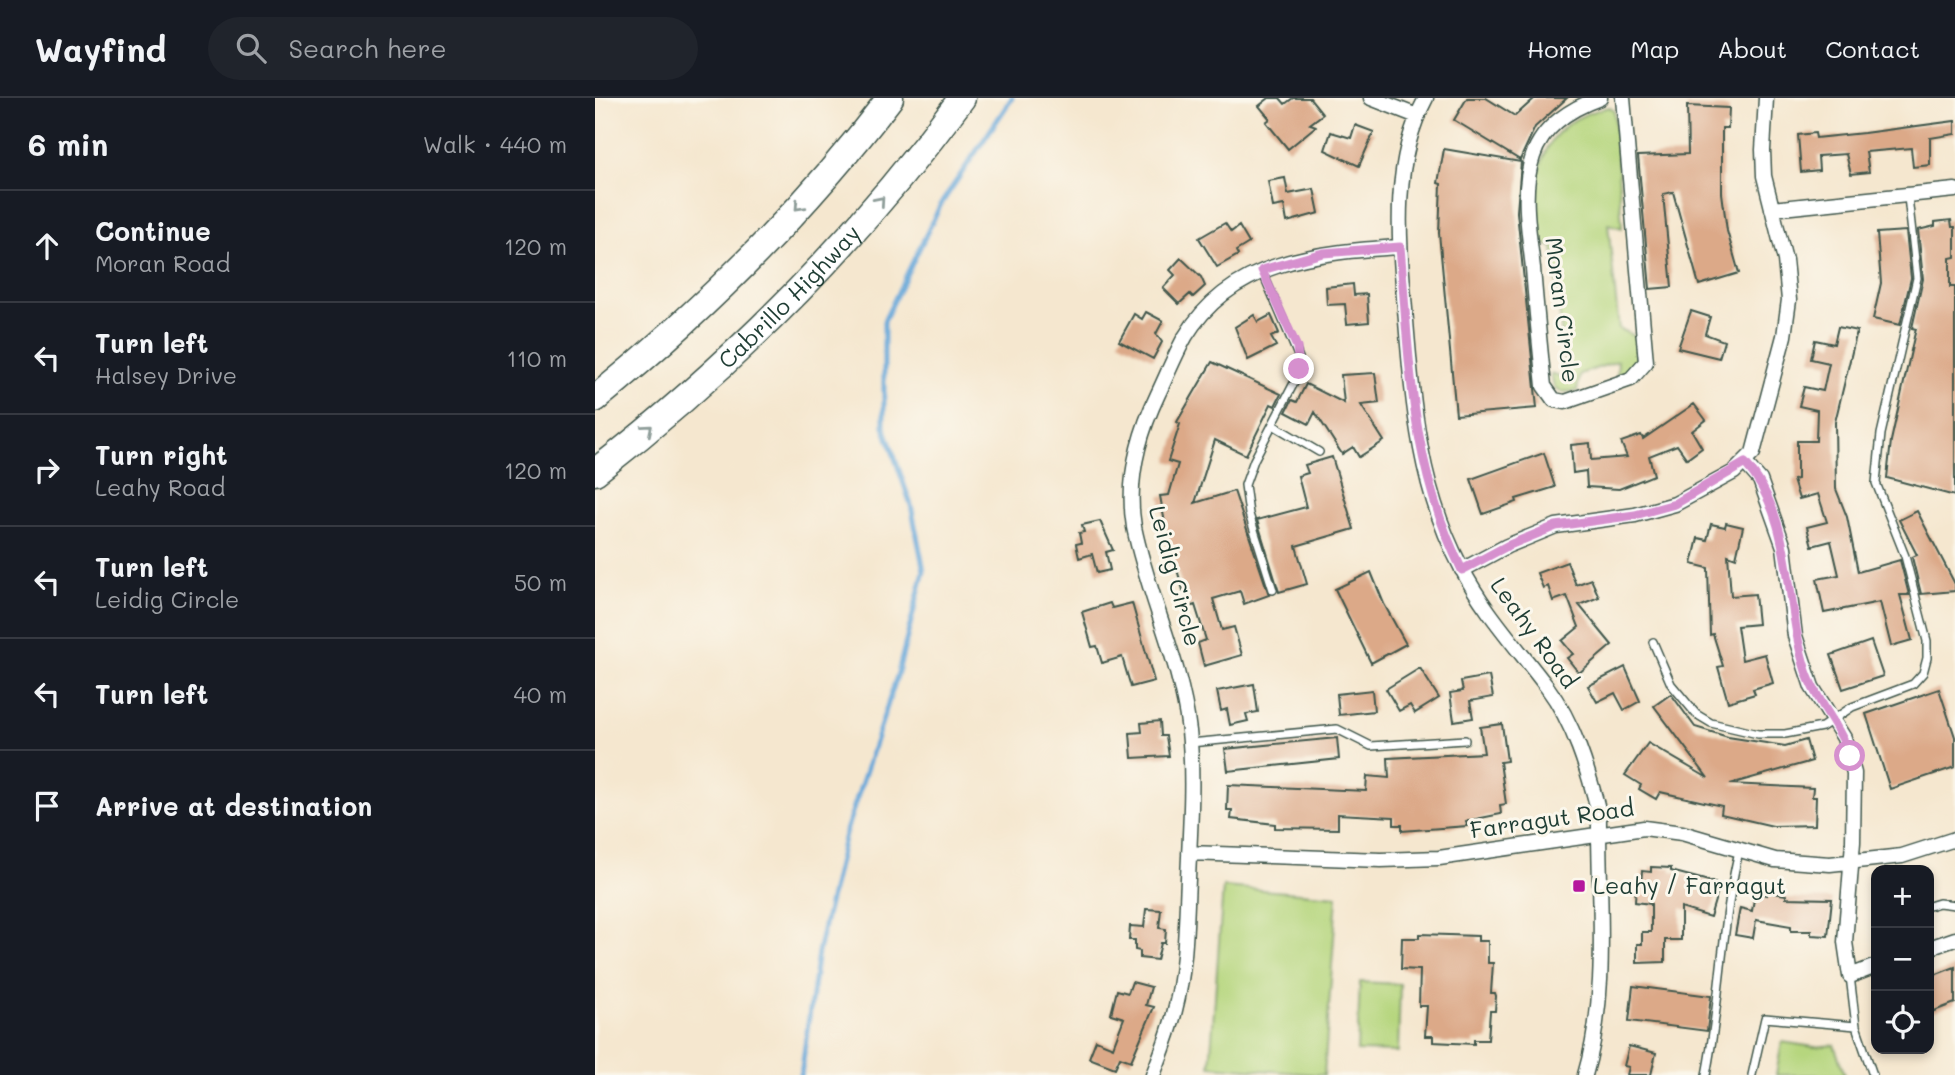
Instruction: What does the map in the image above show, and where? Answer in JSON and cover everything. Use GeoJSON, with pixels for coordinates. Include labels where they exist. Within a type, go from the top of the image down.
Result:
{"type":"FeatureCollection","features":[{"type":"Feature","properties":{"kind":"highway"},"geometry":{"type":"LineString","coordinates":[[595,399],[668,337],[752,256],[814,190],[890,98]]}},
{"type":"Feature","properties":{"kind":"highway","name":"Cabrillo Highway"},"geometry":{"type":"LineString","coordinates":[[595,472],[688,395],[784,304],[881,200],[962,98]]}},
{"type":"Feature","properties":{"kind":"street"},"geometry":{"type":"LineString","coordinates":[[1371,98],[1417,116]]}},
{"type":"Feature","properties":{"kind":"street","name":"Leahy Road"},"geometry":{"type":"LineString","coordinates":[[1426,98],[1417,116],[1402,176],[1400,247],[1420,454],[1447,541],[1462,570],[1500,629],[1547,686],[1569,724],[1594,791],[1599,813],[1601,967],[1595,1025],[1585,1075]]}},
{"type":"Feature","properties":{"kind":"street","name":"Moran Circle"},"geometry":{"type":"LineString","coordinates":[[1600,98],[1581,105],[1552,127],[1533,155],[1529,174],[1529,226],[1544,386],[1554,400],[1565,402],[1631,379],[1646,362],[1623,98]]}},
{"type":"Feature","properties":{"kind":"street"},"geometry":{"type":"LineString","coordinates":[[1462,570],[1507,546],[1556,526],[1635,515],[1666,507],[1719,481],[1745,463],[1759,438],[1787,318],[1789,280],[1772,209],[1763,150],[1765,98]]}},
{"type":"Feature","properties":{"kind":"street"},"geometry":{"type":"LineString","coordinates":[[1772,209],[1908,197],[1955,190]]}},
{"type":"Feature","properties":{"kind":"street","name":"Leidig Circle"},"geometry":{"type":"LineString","coordinates":[[1153,1075],[1180,987],[1189,853],[1190,743],[1185,703],[1135,527],[1133,466],[1145,422],[1185,337],[1218,300],[1262,270],[1323,253],[1400,247]]}},
{"type":"Feature","properties":{"kind":"street"},"geometry":{"type":"LineString","coordinates":[[1745,463],[1760,480],[1784,547],[1795,636],[1812,687],[1844,738],[1854,772],[1845,942],[1850,975],[1871,968]]}},
{"type":"Feature","properties":{"kind":"street","name":"Farragut Road"},"geometry":{"type":"LineString","coordinates":[[1189,853],[1381,860],[1439,858],[1636,829],[1661,830],[1739,851],[1803,864],[1902,856],[1955,839]]}},
{"type":"Feature","properties":{"kind":"street"},"geometry":{"type":"LineString","coordinates":[[1934,946],[1955,939]]}},
{"type":"Feature","properties":{"kind":"lane"},"geometry":{"type":"LineString","coordinates":[[1653,642],[1663,669],[1682,700],[1696,714],[1711,723],[1758,734],[1810,731],[1852,707],[1913,684],[1923,673],[1927,658],[1927,641],[1905,556],[1876,483],[1881,434],[1917,278],[1908,197]]}},
{"type":"Feature","properties":{"kind":"lane"},"geometry":{"type":"LineString","coordinates":[[1262,270],[1299,358],[1295,381],[1251,466],[1245,485],[1249,514],[1273,590]]}},
{"type":"Feature","properties":{"kind":"lane"},"geometry":{"type":"LineString","coordinates":[[1273,425],[1319,452]]}},
{"type":"Feature","properties":{"kind":"lane"},"geometry":{"type":"LineString","coordinates":[[1190,743],[1337,729],[1371,746],[1465,740]]}},
{"type":"Feature","properties":{"kind":"lane"},"geometry":{"type":"LineString","coordinates":[[1706,1075],[1714,1030],[1722,937],[1739,851]]}},
{"type":"Feature","properties":{"kind":"lane"},"geometry":{"type":"LineString","coordinates":[[1934,905],[1955,905]]}},
{"type":"Feature","properties":{"kind":"lane"},"geometry":{"type":"LineString","coordinates":[[1850,975],[1856,1026],[1873,1075]]}},
{"type":"Feature","properties":{"kind":"lane"},"geometry":{"type":"LineString","coordinates":[[1752,1075],[1765,1018],[1856,1026]]}},
{"type":"Feature","properties":{"kind":"green space"},"geometry":{"type":"Polygon","coordinates":[[[1609,107],[1614,111],[1622,228],[1608,224],[1619,329],[1637,337],[1637,359],[1617,379],[1618,361],[1580,374],[1577,391],[1562,392],[1554,387],[1551,374],[1566,379],[1553,247],[1538,242],[1539,176],[1543,157],[1552,140],[1565,126],[1584,115],[1609,107]]]}},
{"type":"Feature","properties":{"kind":"green space"},"geometry":{"type":"Polygon","coordinates":[[[1223,887],[1337,896],[1324,1075],[1210,1066],[1223,887]]]}},
{"type":"Feature","properties":{"kind":"green space"},"geometry":{"type":"Polygon","coordinates":[[[1360,982],[1400,984],[1398,1052],[1357,1051],[1360,982]]]}},
{"type":"Feature","properties":{"kind":"green space"},"geometry":{"type":"Polygon","coordinates":[[[1782,1042],[1814,1047],[1834,1045],[1845,1075],[1776,1075],[1782,1042]]]}},
{"type":"Feature","properties":{"kind":"building"},"geometry":{"type":"Polygon","coordinates":[[[1269,98],[1280,98],[1285,104],[1293,98],[1310,98],[1323,114],[1310,124],[1316,126],[1288,149],[1266,122],[1270,119],[1259,106],[1269,98]]]}},
{"type":"Feature","properties":{"kind":"building"},"geometry":{"type":"Polygon","coordinates":[[[1467,98],[1486,98],[1515,116],[1535,98],[1567,98],[1535,127],[1520,160],[1454,120],[1467,98]]]}},
{"type":"Feature","properties":{"kind":"building"},"geometry":{"type":"Polygon","coordinates":[[[1687,106],[1729,108],[1728,128],[1722,128],[1722,193],[1727,231],[1739,273],[1699,285],[1673,192],[1663,194],[1672,287],[1650,289],[1638,156],[1688,154],[1687,106]]]}},
{"type":"Feature","properties":{"kind":"building"},"geometry":{"type":"Polygon","coordinates":[[[1955,121],[1955,134],[1930,138],[1930,165],[1913,167],[1911,148],[1866,152],[1869,172],[1851,174],[1846,154],[1818,156],[1819,170],[1801,172],[1798,135],[1815,133],[1816,138],[1955,121]]]}},
{"type":"Feature","properties":{"kind":"building"},"geometry":{"type":"Polygon","coordinates":[[[1355,125],[1374,132],[1359,166],[1325,150],[1331,132],[1351,138],[1355,125]]]}},
{"type":"Feature","properties":{"kind":"building"},"geometry":{"type":"Polygon","coordinates":[[[1444,149],[1521,162],[1517,212],[1537,408],[1456,415],[1439,233],[1441,184],[1438,183],[1444,149]]]}},
{"type":"Feature","properties":{"kind":"building"},"geometry":{"type":"Polygon","coordinates":[[[1285,178],[1288,194],[1314,189],[1319,213],[1287,222],[1284,205],[1273,207],[1268,181],[1285,178]]]}},
{"type":"Feature","properties":{"kind":"building"},"geometry":{"type":"Polygon","coordinates":[[[1951,220],[1952,227],[1955,227],[1955,257],[1950,258],[1950,287],[1955,287],[1955,496],[1887,478],[1891,441],[1916,329],[1912,328],[1923,279],[1918,230],[1935,226],[1935,222],[1951,220]]]}},
{"type":"Feature","properties":{"kind":"building"},"geometry":{"type":"Polygon","coordinates":[[[1225,223],[1231,232],[1239,226],[1249,243],[1236,251],[1238,255],[1217,267],[1199,238],[1225,223]]]}},
{"type":"Feature","properties":{"kind":"building"},"geometry":{"type":"Polygon","coordinates":[[[1906,231],[1911,278],[1900,325],[1873,319],[1881,283],[1877,233],[1906,231]]]}},
{"type":"Feature","properties":{"kind":"building"},"geometry":{"type":"Polygon","coordinates":[[[1181,258],[1201,277],[1205,286],[1193,297],[1190,294],[1179,304],[1163,288],[1175,275],[1170,270],[1181,258]]]}},
{"type":"Feature","properties":{"kind":"building"},"geometry":{"type":"Polygon","coordinates":[[[1353,284],[1354,295],[1367,294],[1369,322],[1347,324],[1345,304],[1327,305],[1326,287],[1353,284]]]}},
{"type":"Feature","properties":{"kind":"building"},"geometry":{"type":"Polygon","coordinates":[[[1691,311],[1710,317],[1705,334],[1724,341],[1719,358],[1678,348],[1691,311]]]}},
{"type":"Feature","properties":{"kind":"building"},"geometry":{"type":"Polygon","coordinates":[[[1146,312],[1163,321],[1156,334],[1162,342],[1153,359],[1119,341],[1134,314],[1142,319],[1146,312]]]}},
{"type":"Feature","properties":{"kind":"building"},"geometry":{"type":"Polygon","coordinates":[[[1254,315],[1258,322],[1271,315],[1279,333],[1271,337],[1276,346],[1248,360],[1235,327],[1254,315]]]}},
{"type":"Feature","properties":{"kind":"building"},"geometry":{"type":"Polygon","coordinates":[[[1838,327],[1857,331],[1835,422],[1836,489],[1847,517],[1858,572],[1900,560],[1909,595],[1900,595],[1912,640],[1891,646],[1880,602],[1824,613],[1817,579],[1839,575],[1831,541],[1812,546],[1807,527],[1827,522],[1818,494],[1799,499],[1793,480],[1797,479],[1797,441],[1816,441],[1817,410],[1799,406],[1804,387],[1823,391],[1829,363],[1811,359],[1815,340],[1834,344],[1838,327]]]}},
{"type":"Feature","properties":{"kind":"building"},"geometry":{"type":"Polygon","coordinates":[[[1212,362],[1281,394],[1275,406],[1271,404],[1246,455],[1215,440],[1195,503],[1234,491],[1269,595],[1244,604],[1240,591],[1213,599],[1222,630],[1234,627],[1242,655],[1204,666],[1198,643],[1206,640],[1195,605],[1188,607],[1168,539],[1160,496],[1169,495],[1178,464],[1168,461],[1180,424],[1177,422],[1212,362]]]}},
{"type":"Feature","properties":{"kind":"building"},"geometry":{"type":"Polygon","coordinates":[[[1375,373],[1379,403],[1361,405],[1384,441],[1359,457],[1353,447],[1342,454],[1315,412],[1309,424],[1286,412],[1292,400],[1297,402],[1306,384],[1344,403],[1341,375],[1375,373]]]}},
{"type":"Feature","properties":{"kind":"building"},"geometry":{"type":"Polygon","coordinates":[[[1694,404],[1706,420],[1692,431],[1702,448],[1687,459],[1677,445],[1649,456],[1654,475],[1619,489],[1587,487],[1586,471],[1573,473],[1571,445],[1590,443],[1591,460],[1627,457],[1621,442],[1641,435],[1643,439],[1694,404]]]}},
{"type":"Feature","properties":{"kind":"building"},"geometry":{"type":"Polygon","coordinates":[[[1544,453],[1555,487],[1516,499],[1517,502],[1483,514],[1471,479],[1544,453]]]}},
{"type":"Feature","properties":{"kind":"building"},"geometry":{"type":"Polygon","coordinates":[[[1332,457],[1354,529],[1296,546],[1307,584],[1279,592],[1257,520],[1306,507],[1298,476],[1308,473],[1305,465],[1332,457]]]}},
{"type":"Feature","properties":{"kind":"building"},"geometry":{"type":"Polygon","coordinates":[[[1917,511],[1955,584],[1955,591],[1921,594],[1912,557],[1917,555],[1899,520],[1917,511]]]}},
{"type":"Feature","properties":{"kind":"building"},"geometry":{"type":"Polygon","coordinates":[[[1100,521],[1113,550],[1106,552],[1110,570],[1097,573],[1092,554],[1079,558],[1076,544],[1081,543],[1079,533],[1084,532],[1082,525],[1100,521]]]}},
{"type":"Feature","properties":{"kind":"building"},"geometry":{"type":"Polygon","coordinates":[[[1726,523],[1743,527],[1736,558],[1728,555],[1731,596],[1755,594],[1758,624],[1737,626],[1742,660],[1765,654],[1773,683],[1753,689],[1755,694],[1728,702],[1718,667],[1723,666],[1713,634],[1710,635],[1708,568],[1692,564],[1698,538],[1707,540],[1711,524],[1725,527],[1726,523]]]}},
{"type":"Feature","properties":{"kind":"building"},"geometry":{"type":"Polygon","coordinates":[[[1567,562],[1576,585],[1591,579],[1599,597],[1579,605],[1612,645],[1579,673],[1567,658],[1573,654],[1562,641],[1579,627],[1567,596],[1553,601],[1548,586],[1543,588],[1537,573],[1567,562]]]}},
{"type":"Feature","properties":{"kind":"building"},"geometry":{"type":"Polygon","coordinates":[[[1371,572],[1384,604],[1406,644],[1371,663],[1335,589],[1371,572]]]}},
{"type":"Feature","properties":{"kind":"building"},"geometry":{"type":"Polygon","coordinates":[[[1110,603],[1112,608],[1132,603],[1154,681],[1131,687],[1122,657],[1102,663],[1097,646],[1092,647],[1082,612],[1110,603]]]}},
{"type":"Feature","properties":{"kind":"building"},"geometry":{"type":"Polygon","coordinates":[[[1871,641],[1883,676],[1843,689],[1831,655],[1871,641]]]}},
{"type":"Feature","properties":{"kind":"building"},"geometry":{"type":"Polygon","coordinates":[[[1625,667],[1640,701],[1624,710],[1615,693],[1597,702],[1588,686],[1625,667]]]}},
{"type":"Feature","properties":{"kind":"building"},"geometry":{"type":"Polygon","coordinates":[[[1420,668],[1439,698],[1415,713],[1410,705],[1399,711],[1386,689],[1420,668]]]}},
{"type":"Feature","properties":{"kind":"building"},"geometry":{"type":"Polygon","coordinates":[[[1489,676],[1493,697],[1470,701],[1473,718],[1454,721],[1450,693],[1463,691],[1461,681],[1489,676]]]}},
{"type":"Feature","properties":{"kind":"building"},"geometry":{"type":"Polygon","coordinates":[[[1254,684],[1258,712],[1246,714],[1248,721],[1230,725],[1227,709],[1221,711],[1217,691],[1254,684]]]}},
{"type":"Feature","properties":{"kind":"building"},"geometry":{"type":"Polygon","coordinates":[[[1939,689],[1955,737],[1955,767],[1890,789],[1866,714],[1939,689]]]}},
{"type":"Feature","properties":{"kind":"building"},"geometry":{"type":"Polygon","coordinates":[[[1372,690],[1374,711],[1339,715],[1337,694],[1372,690]]]}},
{"type":"Feature","properties":{"kind":"building"},"geometry":{"type":"Polygon","coordinates":[[[1671,694],[1695,727],[1728,737],[1785,746],[1806,740],[1812,761],[1730,784],[1813,788],[1812,797],[1816,797],[1815,825],[1773,826],[1721,814],[1722,806],[1660,792],[1656,799],[1639,789],[1641,785],[1625,775],[1648,743],[1708,778],[1654,706],[1671,694]]]}},
{"type":"Feature","properties":{"kind":"building"},"geometry":{"type":"Polygon","coordinates":[[[1160,721],[1161,736],[1166,736],[1169,756],[1132,758],[1130,733],[1142,732],[1141,723],[1160,721]]]}},
{"type":"Feature","properties":{"kind":"building"},"geometry":{"type":"Polygon","coordinates":[[[1502,724],[1507,761],[1500,762],[1506,804],[1500,805],[1501,814],[1466,821],[1467,826],[1402,831],[1402,825],[1394,825],[1394,817],[1338,814],[1338,829],[1275,828],[1275,824],[1231,819],[1232,810],[1227,810],[1228,785],[1366,791],[1367,776],[1389,778],[1388,758],[1484,753],[1480,727],[1502,724]]]}},
{"type":"Feature","properties":{"kind":"building"},"geometry":{"type":"Polygon","coordinates":[[[1337,738],[1339,759],[1228,771],[1225,749],[1337,738]]]}},
{"type":"Feature","properties":{"kind":"building"},"geometry":{"type":"Polygon","coordinates":[[[1651,867],[1671,868],[1671,871],[1720,884],[1710,917],[1681,908],[1681,940],[1665,940],[1665,962],[1637,963],[1637,944],[1642,944],[1642,932],[1651,932],[1651,904],[1635,902],[1636,885],[1641,885],[1642,871],[1651,872],[1651,867]]]}},
{"type":"Feature","properties":{"kind":"building"},"geometry":{"type":"Polygon","coordinates":[[[1767,892],[1786,895],[1786,898],[1832,899],[1828,936],[1811,935],[1811,931],[1791,931],[1791,926],[1756,920],[1753,938],[1735,935],[1740,908],[1752,911],[1755,893],[1767,895],[1767,892]]]}},
{"type":"Feature","properties":{"kind":"building"},"geometry":{"type":"Polygon","coordinates":[[[1146,909],[1161,910],[1159,928],[1166,929],[1165,943],[1161,943],[1157,960],[1140,958],[1140,951],[1135,950],[1135,940],[1129,940],[1130,926],[1144,927],[1146,909]]]}},
{"type":"Feature","properties":{"kind":"building"},"geometry":{"type":"Polygon","coordinates":[[[1419,934],[1478,936],[1478,941],[1488,941],[1488,963],[1493,963],[1491,993],[1496,996],[1495,1011],[1490,1011],[1488,1040],[1474,1040],[1474,1044],[1433,1042],[1433,1036],[1425,1036],[1427,1006],[1419,1006],[1420,970],[1401,969],[1402,938],[1419,938],[1419,934]]]}},
{"type":"Feature","properties":{"kind":"building"},"geometry":{"type":"Polygon","coordinates":[[[1955,967],[1955,1003],[1934,1011],[1934,991],[1934,975],[1955,967]]]}},
{"type":"Feature","properties":{"kind":"building"},"geometry":{"type":"Polygon","coordinates":[[[1132,982],[1151,987],[1146,1005],[1154,1007],[1131,1061],[1120,1057],[1115,1068],[1089,1058],[1096,1040],[1113,1047],[1124,1018],[1111,1014],[1117,990],[1128,993],[1132,982]]]}},
{"type":"Feature","properties":{"kind":"building"},"geometry":{"type":"Polygon","coordinates":[[[1633,986],[1711,996],[1707,1031],[1629,1021],[1633,986]]]}},
{"type":"Feature","properties":{"kind":"building"},"geometry":{"type":"Polygon","coordinates":[[[1629,1046],[1656,1053],[1651,1075],[1627,1075],[1629,1067],[1624,1066],[1629,1046]]]}},
{"type":"Feature","properties":{"kind":"waterway"},"geometry":{"type":"LineString","coordinates":[[801,1075],[818,952],[845,834],[897,676],[924,571],[911,505],[884,426],[884,321],[941,204],[1012,98]]}},
{"type":"Feature","properties":{"kind":"place","name":"Leahy / Farragut"},"geometry":{"type":"Point","coordinates":[1579,886]}},
{"type":"Feature","properties":{"kind":"route"},"geometry":{"type":"LineString","coordinates":[[1299,369],[1297,347],[1262,270],[1296,258],[1323,253],[1400,247],[1420,454],[1447,541],[1462,570],[1507,546],[1556,526],[1581,520],[1635,515],[1675,504],[1719,481],[1745,463],[1760,480],[1784,547],[1795,636],[1812,687],[1817,699],[1844,738],[1850,756]]}}]}
